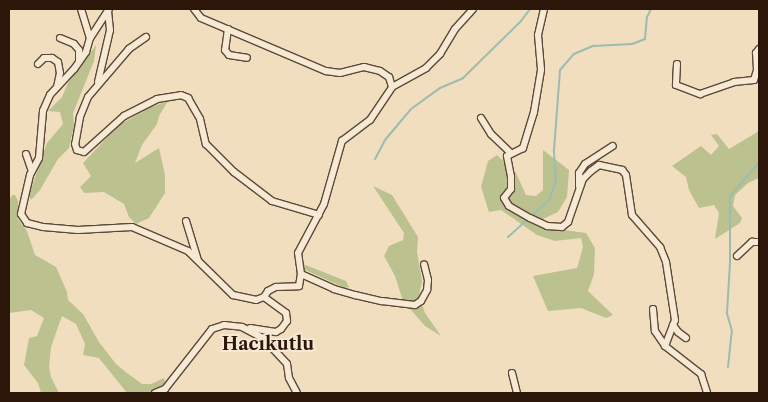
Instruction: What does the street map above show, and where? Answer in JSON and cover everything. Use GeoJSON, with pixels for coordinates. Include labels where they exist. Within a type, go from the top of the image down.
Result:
{"type":"FeatureCollection","features":[{"type":"Feature","properties":{"kind":"street"},"geometry":{"type":"LineString","coordinates":[[82,9],[90,38]]}},
{"type":"Feature","properties":{"kind":"street"},"geometry":{"type":"LineString","coordinates":[[108,9],[90,38],[86,52],[50,95],[43,111],[42,143],[39,158],[32,171],[21,214],[28,223],[43,227],[78,230],[132,228],[188,251],[233,294],[256,300],[264,297],[268,291],[276,287],[299,286],[301,274],[298,253],[319,214],[332,181],[342,141],[370,120],[392,87],[426,68],[440,54],[455,29],[473,9]]}},
{"type":"Feature","properties":{"kind":"street"},"geometry":{"type":"LineString","coordinates":[[97,83],[110,30],[108,9]]}},
{"type":"Feature","properties":{"kind":"street"},"geometry":{"type":"LineString","coordinates":[[194,9],[201,18],[326,71],[340,73],[364,67],[380,71],[389,77],[392,87]]}},
{"type":"Feature","properties":{"kind":"street"},"geometry":{"type":"LineString","coordinates":[[544,9],[538,35],[541,70],[534,112],[523,148],[507,156],[511,189],[504,198],[515,210],[546,226],[562,227],[568,222],[572,214],[583,179],[599,166],[622,170],[626,175],[632,215],[660,247],[666,262],[674,306],[674,325],[665,346]]}},
{"type":"Feature","properties":{"kind":"street"},"geometry":{"type":"LineString","coordinates":[[228,29],[225,50],[229,55],[247,58]]}},
{"type":"Feature","properties":{"kind":"street"},"geometry":{"type":"LineString","coordinates":[[146,37],[135,43],[110,72],[97,83],[88,96],[80,116],[75,144],[80,152],[84,152],[124,116],[157,99],[181,95],[188,98],[200,118],[206,144],[234,172],[272,201],[319,214]]}},
{"type":"Feature","properties":{"kind":"street"},"geometry":{"type":"LineString","coordinates":[[60,38],[74,44],[79,50],[79,62]]}},
{"type":"Feature","properties":{"kind":"street"},"geometry":{"type":"LineString","coordinates":[[677,64],[676,86],[700,94],[734,82],[754,80],[757,70],[756,53],[759,48]]}},
{"type":"Feature","properties":{"kind":"street"},"geometry":{"type":"LineString","coordinates":[[38,64],[44,58],[52,58],[58,62],[60,73],[57,88]]}},
{"type":"Feature","properties":{"kind":"street"},"geometry":{"type":"LineString","coordinates":[[481,118],[491,134],[511,153]]}},
{"type":"Feature","properties":{"kind":"street"},"geometry":{"type":"LineString","coordinates":[[579,190],[579,173],[584,164],[613,146]]}},
{"type":"Feature","properties":{"kind":"street"},"geometry":{"type":"LineString","coordinates":[[26,154],[32,171]]}},
{"type":"Feature","properties":{"kind":"street"},"geometry":{"type":"LineString","coordinates":[[186,221],[197,258]]}},
{"type":"Feature","properties":{"kind":"street"},"geometry":{"type":"LineString","coordinates":[[737,256],[752,242],[759,242]]}},
{"type":"Feature","properties":{"kind":"street"},"geometry":{"type":"LineString","coordinates":[[301,274],[334,289],[355,295],[415,305],[421,301],[427,290],[428,280],[424,264]]}},
{"type":"Feature","properties":{"kind":"street"},"geometry":{"type":"LineString","coordinates":[[155,393],[165,389],[212,329],[224,325],[276,332],[281,330],[287,321],[286,313],[264,297]]}},
{"type":"Feature","properties":{"kind":"street"},"geometry":{"type":"LineString","coordinates":[[653,309],[655,331],[665,346],[701,374],[708,393]]}},
{"type":"Feature","properties":{"kind":"street"},"geometry":{"type":"LineString","coordinates":[[674,325],[678,332],[686,338]]}},
{"type":"Feature","properties":{"kind":"street"},"geometry":{"type":"LineString","coordinates":[[242,328],[263,338],[287,364],[289,378],[297,393]]}},
{"type":"Feature","properties":{"kind":"street"},"geometry":{"type":"LineString","coordinates":[[512,373],[517,393]]}},
{"type":"Feature","properties":{"kind":"green space"},"geometry":{"type":"Polygon","coordinates":[[[96,45],[94,61],[73,113],[74,126],[69,148],[58,159],[40,190],[31,200],[29,195],[47,143],[63,124],[60,112],[48,111],[62,97],[68,83],[96,45]]]}},
{"type":"Feature","properties":{"kind":"green space"},"geometry":{"type":"Polygon","coordinates":[[[168,101],[159,116],[157,124],[142,145],[135,163],[159,148],[165,175],[165,193],[149,218],[136,224],[129,217],[124,204],[104,192],[84,193],[80,187],[91,176],[83,163],[119,125],[151,107],[168,101]]]}},
{"type":"Feature","properties":{"kind":"green space"},"geometry":{"type":"Polygon","coordinates":[[[759,131],[759,178],[748,183],[735,195],[733,206],[742,218],[740,223],[715,239],[719,213],[714,205],[699,208],[689,190],[686,177],[672,166],[701,146],[711,155],[719,146],[711,135],[717,134],[729,149],[759,131]]]}},
{"type":"Feature","properties":{"kind":"green space"},"geometry":{"type":"Polygon","coordinates":[[[543,150],[569,170],[567,197],[558,212],[543,219],[541,227],[586,233],[595,248],[594,274],[588,291],[613,315],[606,318],[581,308],[548,311],[533,276],[577,268],[583,247],[581,238],[555,241],[537,235],[501,210],[489,212],[481,187],[488,161],[497,155],[516,173],[526,195],[536,196],[543,190],[543,150]]]}},
{"type":"Feature","properties":{"kind":"green space"},"geometry":{"type":"Polygon","coordinates":[[[373,186],[392,195],[418,237],[417,252],[422,281],[419,296],[425,313],[441,336],[425,326],[403,301],[395,276],[384,256],[389,246],[403,240],[404,233],[373,186]]]}},
{"type":"Feature","properties":{"kind":"green space"},"geometry":{"type":"Polygon","coordinates":[[[12,195],[15,195],[18,201],[18,219],[27,231],[35,255],[56,267],[67,292],[68,300],[83,314],[99,342],[116,364],[142,384],[151,384],[164,378],[165,382],[160,393],[127,393],[99,358],[83,355],[85,344],[76,324],[62,316],[51,347],[49,367],[51,377],[59,393],[41,393],[38,383],[24,365],[29,338],[37,336],[44,318],[31,310],[9,313],[9,201],[12,195]]]}},
{"type":"Feature","properties":{"kind":"green space"},"geometry":{"type":"Polygon","coordinates":[[[303,264],[346,281],[349,287],[345,288],[303,269],[303,264]]]}},
{"type":"Feature","properties":{"kind":"waterway"},"geometry":{"type":"LineString","coordinates":[[375,159],[385,140],[411,109],[440,88],[463,78],[521,21],[530,9]]}},
{"type":"Feature","properties":{"kind":"waterway"},"geometry":{"type":"LineString","coordinates":[[508,237],[549,200],[556,181],[554,150],[560,70],[574,54],[593,46],[632,44],[645,39],[647,17],[651,9]]}},
{"type":"Feature","properties":{"kind":"waterway"},"geometry":{"type":"LineString","coordinates":[[728,367],[732,331],[727,313],[730,262],[730,196],[759,163]]}},
{"type":"Feature","properties":{"kind":"district","name":"Hacıkutlu"},"geometry":{"type":"Point","coordinates":[268,344]}}]}
